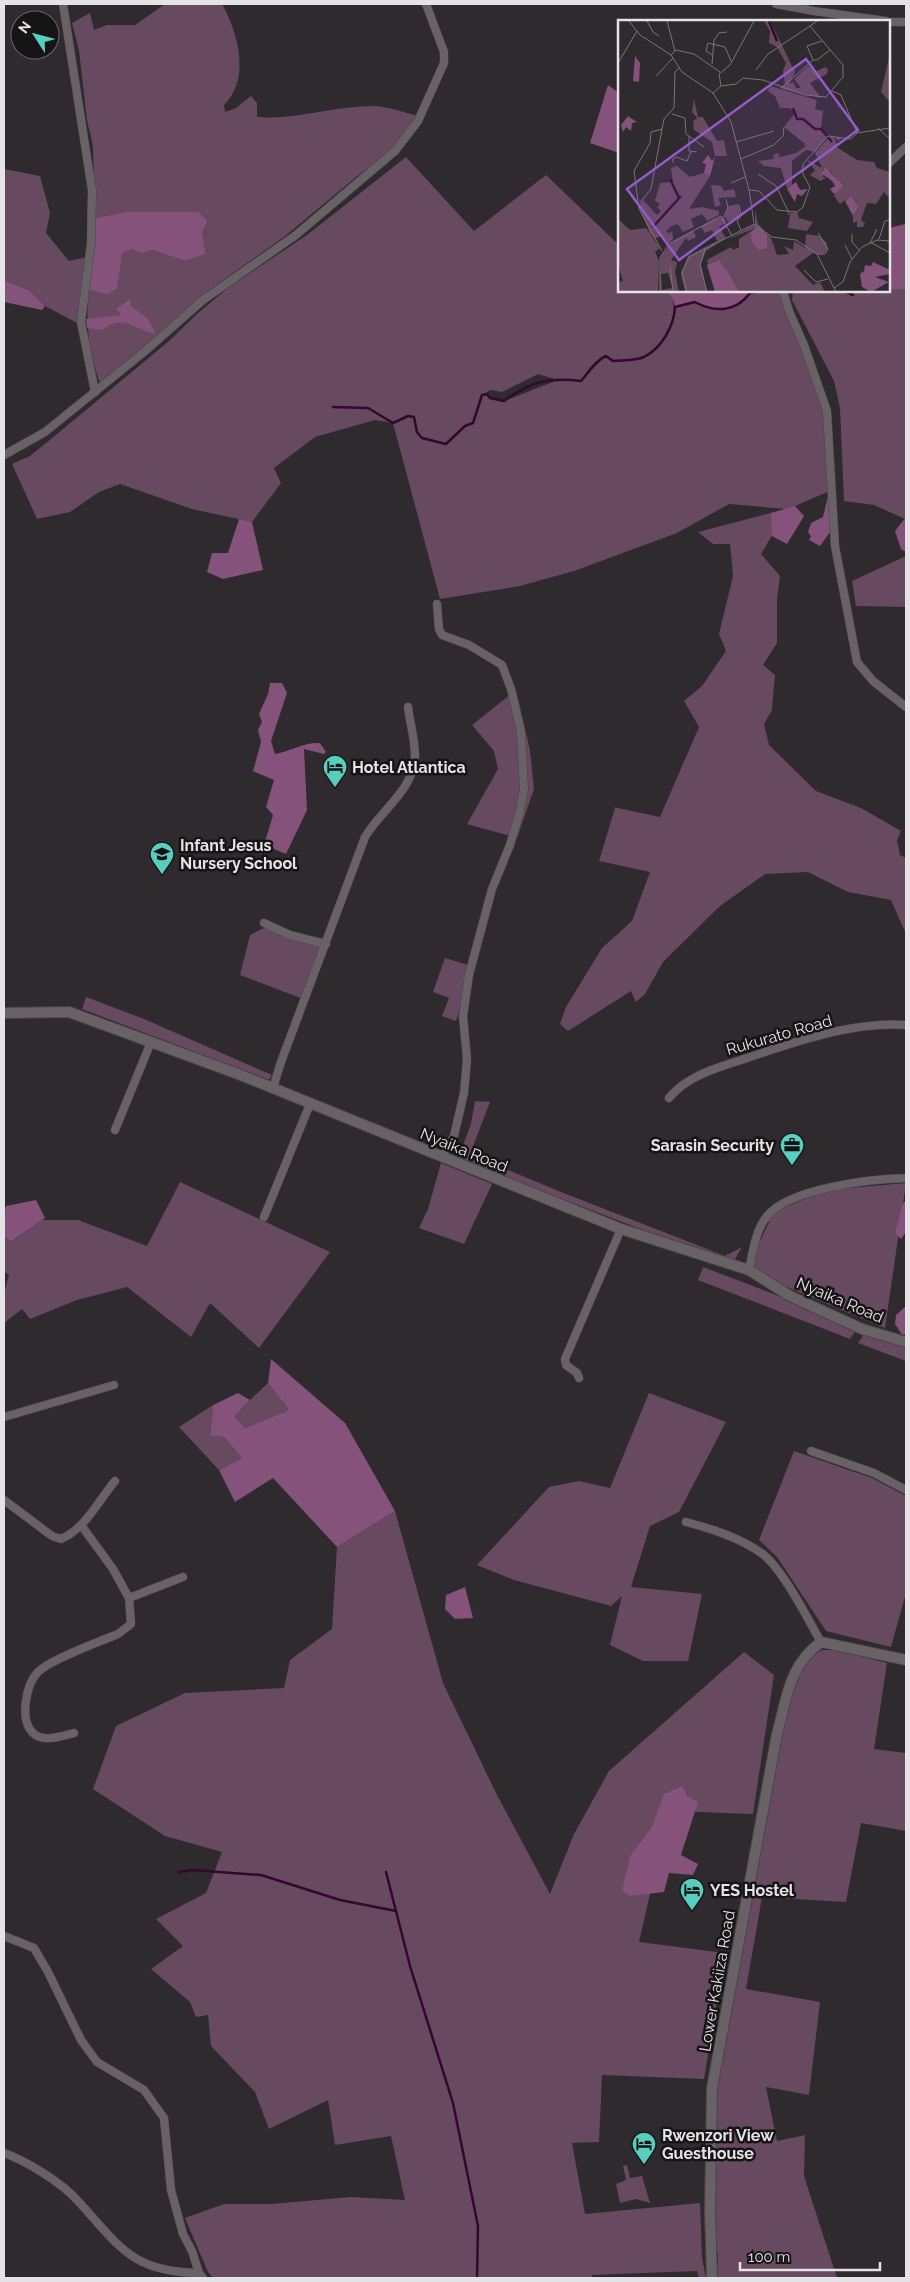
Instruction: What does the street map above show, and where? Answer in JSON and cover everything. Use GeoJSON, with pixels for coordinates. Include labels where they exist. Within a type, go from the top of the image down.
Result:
{"type":"FeatureCollection","features":[{"type":"Feature","properties":{"kind":"street"},"geometry":{"type":"LineString","coordinates":[[63,4],[92,190],[91,244],[81,322],[95,392]]}},
{"type":"Feature","properties":{"kind":"street"},"geometry":{"type":"LineString","coordinates":[[4,455],[45,432],[218,287],[296,236],[401,144],[418,121],[444,63],[444,52],[426,4]]}},
{"type":"Feature","properties":{"kind":"street"},"geometry":{"type":"LineString","coordinates":[[776,4],[814,12],[879,20]]}},
{"type":"Feature","properties":{"kind":"street"},"geometry":{"type":"LineString","coordinates":[[890,21],[906,22]]}},
{"type":"Feature","properties":{"kind":"street"},"geometry":{"type":"LineString","coordinates":[[890,162],[906,147]]}},
{"type":"Feature","properties":{"kind":"street"},"geometry":{"type":"LineString","coordinates":[[783,292],[788,311],[804,345],[827,412],[835,546],[857,662],[873,681],[906,707]]}},
{"type":"Feature","properties":{"kind":"street"},"geometry":{"type":"LineString","coordinates":[[438,604],[439,629],[442,635],[470,645],[502,665],[511,689],[521,732],[524,784],[519,815],[510,845],[492,889],[468,981],[463,1016],[467,1059],[464,1093],[454,1136],[442,1157]]}},
{"type":"Feature","properties":{"kind":"street"},"geometry":{"type":"LineString","coordinates":[[273,1088],[365,837],[373,824],[394,802],[411,775],[415,755],[408,707]]}},
{"type":"Feature","properties":{"kind":"street"},"geometry":{"type":"LineString","coordinates":[[264,923],[290,935],[326,944]]}},
{"type":"Feature","properties":{"kind":"street","name":"Nyaika Road"},"geometry":{"type":"LineString","coordinates":[[4,1013],[69,1012],[273,1088],[621,1229],[749,1270],[790,1296],[862,1329],[906,1342]]}},
{"type":"Feature","properties":{"kind":"street","name":"Rukurato Road"},"geometry":{"type":"LineString","coordinates":[[669,1098],[688,1081],[703,1073],[778,1048],[829,1034],[865,1027],[906,1025]]}},
{"type":"Feature","properties":{"kind":"street"},"geometry":{"type":"LineString","coordinates":[[115,1130],[151,1042]]}},
{"type":"Feature","properties":{"kind":"street"},"geometry":{"type":"LineString","coordinates":[[264,1216],[310,1104]]}},
{"type":"Feature","properties":{"kind":"street"},"geometry":{"type":"LineString","coordinates":[[749,1270],[757,1233],[767,1216],[782,1202],[859,1182],[906,1178]]}},
{"type":"Feature","properties":{"kind":"street"},"geometry":{"type":"LineString","coordinates":[[579,1378],[578,1373],[566,1365],[565,1358],[621,1229]]}},
{"type":"Feature","properties":{"kind":"street"},"geometry":{"type":"LineString","coordinates":[[4,1417],[114,1386]]}},
{"type":"Feature","properties":{"kind":"street"},"geometry":{"type":"LineString","coordinates":[[811,1451],[874,1473],[906,1490]]}},
{"type":"Feature","properties":{"kind":"street"},"geometry":{"type":"LineString","coordinates":[[4,1500],[52,1536],[61,1539],[69,1536],[81,1525],[115,1480]]}},
{"type":"Feature","properties":{"kind":"street"},"geometry":{"type":"LineString","coordinates":[[686,1522],[716,1530],[764,1556],[797,1600],[821,1642],[906,1660]]}},
{"type":"Feature","properties":{"kind":"street"},"geometry":{"type":"LineString","coordinates":[[74,1733],[52,1738],[42,1738],[32,1733],[27,1722],[25,1706],[30,1682],[43,1668],[126,1630],[131,1620],[130,1598],[113,1569],[81,1525]]}},
{"type":"Feature","properties":{"kind":"street"},"geometry":{"type":"LineString","coordinates":[[130,1598],[183,1577]]}},
{"type":"Feature","properties":{"kind":"street","name":"Lower Kakiiza Road"},"geometry":{"type":"LineString","coordinates":[[712,2278],[710,2212],[712,2088],[777,1734],[797,1665],[804,1656],[821,1642]]}},
{"type":"Feature","properties":{"kind":"street"},"geometry":{"type":"LineString","coordinates":[[4,1936],[34,1948],[48,1972],[81,2040],[97,2062],[144,2090],[164,2118],[171,2190],[181,2227],[201,2276],[158,2269],[132,2257],[116,2245],[76,2199],[57,2183],[4,2152]]}},
{"type":"Feature","properties":{"kind":"shaded area"},"geometry":{"type":"Polygon","coordinates":[[[165,4],[222,4],[233,28],[239,55],[237,82],[232,94],[224,105],[225,112],[236,108],[251,96],[257,103],[257,117],[286,117],[344,108],[373,106],[390,108],[419,116],[396,147],[355,178],[284,237],[212,288],[101,386],[89,339],[89,290],[108,295],[112,290],[118,276],[117,253],[131,249],[142,254],[152,250],[185,261],[206,254],[202,232],[208,221],[199,212],[125,212],[95,218],[93,146],[87,120],[79,50],[72,23],[90,13],[94,30],[107,25],[135,25],[165,4]]]}},
{"type":"Feature","properties":{"kind":"shaded area"},"geometry":{"type":"Polygon","coordinates":[[[608,85],[618,92],[618,153],[590,143],[608,85]]]}},
{"type":"Feature","properties":{"kind":"shaded area"},"geometry":{"type":"Polygon","coordinates":[[[406,157],[474,231],[546,175],[618,244],[618,292],[666,292],[673,299],[674,316],[675,307],[695,302],[707,307],[724,307],[742,303],[750,293],[780,292],[831,416],[832,490],[788,509],[761,554],[780,576],[777,599],[777,643],[763,665],[775,675],[772,710],[764,724],[769,745],[816,791],[861,808],[901,831],[897,841],[900,855],[906,858],[906,934],[891,900],[848,892],[808,872],[765,874],[720,906],[663,962],[645,994],[636,1002],[631,991],[568,1031],[560,1024],[566,1007],[602,948],[632,921],[650,872],[599,861],[615,808],[613,807],[660,817],[699,727],[684,701],[702,686],[726,651],[719,634],[733,576],[730,544],[713,544],[698,532],[786,509],[729,504],[677,533],[574,571],[520,586],[440,599],[393,423],[375,420],[315,437],[274,468],[281,483],[252,522],[192,509],[120,484],[99,492],[70,512],[37,519],[12,464],[30,456],[51,439],[169,341],[229,287],[307,235],[406,157]],[[538,374],[502,392],[490,390],[483,395],[504,401],[558,380],[538,374]]]}},
{"type":"Feature","properties":{"kind":"shaded area"},"geometry":{"type":"Polygon","coordinates":[[[4,169],[40,176],[50,213],[46,233],[69,261],[87,257],[77,323],[45,306],[29,290],[4,280],[4,169]]]}},
{"type":"Feature","properties":{"kind":"shaded area"},"geometry":{"type":"Polygon","coordinates":[[[125,212],[199,212],[208,221],[202,232],[206,254],[185,261],[152,250],[142,254],[131,249],[122,253],[117,288],[108,295],[89,290],[95,243],[95,218],[125,212]]]}},
{"type":"Feature","properties":{"kind":"shaded area"},"geometry":{"type":"Polygon","coordinates":[[[905,224],[906,289],[890,289],[890,228],[905,224]]]}},
{"type":"Feature","properties":{"kind":"shaded area"},"geometry":{"type":"Polygon","coordinates":[[[4,280],[29,290],[45,306],[42,310],[4,302],[4,280]]]}},
{"type":"Feature","properties":{"kind":"shaded area"},"geometry":{"type":"Polygon","coordinates":[[[890,289],[906,289],[905,519],[874,505],[844,501],[840,408],[834,381],[792,300],[793,292],[890,292],[890,289]]]}},
{"type":"Feature","properties":{"kind":"shaded area"},"geometry":{"type":"Polygon","coordinates":[[[666,292],[755,292],[750,293],[738,304],[724,309],[710,308],[695,302],[675,307],[673,299],[666,292]]]}},
{"type":"Feature","properties":{"kind":"shaded area"},"geometry":{"type":"Polygon","coordinates":[[[130,299],[131,306],[148,319],[156,334],[123,323],[109,325],[102,330],[87,328],[86,319],[122,315],[116,309],[130,299]]]}},
{"type":"Feature","properties":{"kind":"shaded area"},"geometry":{"type":"Polygon","coordinates":[[[828,496],[832,496],[833,528],[820,546],[809,540],[811,536],[808,532],[811,523],[823,517],[828,496]]]}},
{"type":"Feature","properties":{"kind":"shaded area"},"geometry":{"type":"Polygon","coordinates":[[[795,506],[804,516],[787,544],[772,536],[771,513],[795,506]]]}},
{"type":"Feature","properties":{"kind":"shaded area"},"geometry":{"type":"Polygon","coordinates":[[[906,517],[906,552],[901,549],[895,531],[906,517]]]}},
{"type":"Feature","properties":{"kind":"shaded area"},"geometry":{"type":"Polygon","coordinates":[[[239,519],[252,522],[263,570],[223,579],[207,572],[212,553],[228,553],[239,519]]]}},
{"type":"Feature","properties":{"kind":"shaded area"},"geometry":{"type":"Polygon","coordinates":[[[906,556],[906,607],[856,606],[852,581],[906,556]]]}},
{"type":"Feature","properties":{"kind":"shaded area"},"geometry":{"type":"Polygon","coordinates":[[[270,683],[282,683],[287,693],[271,741],[275,754],[314,743],[320,743],[326,752],[324,754],[304,749],[307,810],[286,854],[264,845],[273,815],[266,807],[274,780],[253,771],[261,742],[258,730],[262,722],[259,714],[268,694],[270,683]]]}},
{"type":"Feature","properties":{"kind":"shaded area"},"geometry":{"type":"Polygon","coordinates":[[[516,690],[530,750],[534,789],[517,838],[467,824],[498,769],[494,751],[472,725],[516,690]]]}},
{"type":"Feature","properties":{"kind":"shaded area"},"geometry":{"type":"Polygon","coordinates":[[[483,920],[487,921],[456,1021],[442,1016],[449,998],[433,992],[445,958],[468,965],[483,920]]]}},
{"type":"Feature","properties":{"kind":"shaded area"},"geometry":{"type":"Polygon","coordinates":[[[266,927],[322,946],[303,999],[240,975],[250,935],[266,927]]]}},
{"type":"Feature","properties":{"kind":"shaded area"},"geometry":{"type":"Polygon","coordinates":[[[86,997],[144,1019],[272,1075],[269,1080],[82,1009],[86,997]]]}},
{"type":"Feature","properties":{"kind":"shaded area"},"geometry":{"type":"Polygon","coordinates":[[[475,1101],[490,1102],[470,1154],[725,1256],[742,1247],[732,1264],[458,1159],[471,1124],[475,1101]]]}},
{"type":"Feature","properties":{"kind":"shaded area"},"geometry":{"type":"Polygon","coordinates":[[[441,1163],[492,1184],[464,1244],[419,1228],[428,1209],[441,1163]]]}},
{"type":"Feature","properties":{"kind":"shaded area"},"geometry":{"type":"Polygon","coordinates":[[[180,1182],[330,1252],[259,1348],[210,1303],[191,1337],[127,1287],[77,1300],[30,1319],[22,1309],[4,1323],[4,1293],[9,1275],[4,1271],[4,1236],[10,1242],[42,1220],[78,1220],[147,1246],[180,1182]]]}},
{"type":"Feature","properties":{"kind":"shaded area"},"geometry":{"type":"Polygon","coordinates":[[[906,1183],[885,1328],[746,1270],[769,1222],[770,1213],[827,1190],[906,1183]]]}},
{"type":"Feature","properties":{"kind":"shaded area"},"geometry":{"type":"Polygon","coordinates":[[[36,1200],[45,1218],[10,1242],[4,1236],[6,1206],[36,1200]]]}},
{"type":"Feature","properties":{"kind":"shaded area"},"geometry":{"type":"Polygon","coordinates":[[[906,1201],[906,1232],[901,1239],[895,1233],[903,1203],[906,1201]]]}},
{"type":"Feature","properties":{"kind":"shaded area"},"geometry":{"type":"Polygon","coordinates":[[[703,1267],[857,1329],[850,1339],[698,1280],[703,1267]]]}},
{"type":"Feature","properties":{"kind":"shaded area"},"geometry":{"type":"Polygon","coordinates":[[[906,1306],[906,1334],[902,1335],[895,1324],[896,1315],[906,1306]]]}},
{"type":"Feature","properties":{"kind":"shaded area"},"geometry":{"type":"Polygon","coordinates":[[[866,1331],[906,1347],[906,1361],[858,1343],[866,1331]]]}},
{"type":"Feature","properties":{"kind":"shaded area"},"geometry":{"type":"Polygon","coordinates":[[[271,1359],[345,1423],[395,1511],[337,1547],[273,1478],[235,1502],[219,1470],[242,1458],[224,1437],[210,1436],[213,1405],[238,1393],[250,1400],[234,1416],[245,1428],[289,1410],[268,1383],[271,1359]]]}},
{"type":"Feature","properties":{"kind":"shaded area"},"geometry":{"type":"Polygon","coordinates":[[[268,1383],[289,1410],[245,1428],[233,1416],[268,1383]]]}},
{"type":"Feature","properties":{"kind":"shaded area"},"geometry":{"type":"Polygon","coordinates":[[[649,1393],[726,1422],[679,1512],[650,1526],[631,1587],[702,1594],[688,1661],[643,1661],[610,1645],[622,1596],[611,1606],[514,1580],[477,1565],[549,1487],[579,1481],[610,1488],[649,1393]]]}},
{"type":"Feature","properties":{"kind":"shaded area"},"geometry":{"type":"Polygon","coordinates":[[[213,1405],[210,1436],[224,1437],[242,1458],[219,1470],[179,1427],[213,1405]]]}},
{"type":"Feature","properties":{"kind":"shaded area"},"geometry":{"type":"Polygon","coordinates":[[[794,1451],[872,1478],[906,1496],[906,1593],[891,1647],[826,1631],[777,1557],[759,1540],[794,1451]]]}},
{"type":"Feature","properties":{"kind":"shaded area"},"geometry":{"type":"Polygon","coordinates":[[[395,1511],[443,1683],[496,1793],[550,1894],[574,1834],[609,1771],[744,1652],[774,1675],[753,1814],[669,1811],[639,1942],[725,1953],[704,2079],[602,2075],[599,2142],[572,2143],[585,2214],[700,2203],[702,2258],[706,2278],[699,2278],[697,2271],[592,2275],[592,2278],[213,2278],[208,2272],[185,2218],[224,2204],[271,2204],[351,2197],[405,2200],[391,2136],[335,2145],[328,2100],[269,2129],[255,2092],[211,2046],[208,2015],[196,2017],[190,2002],[151,1969],[183,1946],[156,1919],[206,1893],[222,1852],[165,1836],[93,1789],[116,1726],[185,1693],[284,1688],[290,1660],[332,1629],[337,1547],[395,1511]]]}},
{"type":"Feature","properties":{"kind":"shaded area"},"geometry":{"type":"Polygon","coordinates":[[[465,1587],[473,1618],[455,1619],[445,1609],[446,1595],[465,1587]]]}},
{"type":"Feature","properties":{"kind":"shaded area"},"geometry":{"type":"Polygon","coordinates":[[[822,1650],[837,1650],[887,1663],[874,1749],[906,1753],[906,1831],[861,1823],[846,1902],[762,1897],[746,1989],[820,2002],[809,2095],[766,2087],[777,2141],[805,2135],[804,2176],[837,2278],[717,2278],[718,2255],[712,2221],[718,2078],[780,1736],[800,1670],[808,1658],[822,1650]]]}},
{"type":"Feature","properties":{"kind":"shaded area"},"geometry":{"type":"Polygon","coordinates":[[[682,1786],[687,1796],[698,1802],[681,1855],[698,1864],[693,1875],[669,1873],[664,1892],[630,1896],[622,1891],[630,1856],[652,1827],[664,1794],[682,1786]]]}},
{"type":"Feature","properties":{"kind":"shaded area"},"geometry":{"type":"Polygon","coordinates":[[[627,2165],[630,2178],[642,2176],[650,2203],[636,2199],[620,2203],[616,2184],[626,2180],[623,2166],[627,2165]]]}},
{"type":"Feature","properties":{"kind":"waterway"},"geometry":{"type":"LineString","coordinates":[[333,407],[368,408],[393,423],[408,416],[414,417],[417,432],[422,438],[446,444],[465,426],[473,423],[482,395],[487,394],[490,398],[504,401],[522,389],[540,382],[559,380],[581,381],[595,364],[606,356],[613,361],[629,360],[644,357],[650,353],[666,336],[672,322],[675,307],[695,302],[710,308],[725,309],[738,304],[750,293],[755,292]]}},
{"type":"Feature","properties":{"kind":"waterway"},"geometry":{"type":"LineString","coordinates":[[846,292],[853,295]]}},
{"type":"Feature","properties":{"kind":"waterway"},"geometry":{"type":"LineString","coordinates":[[179,1872],[192,1870],[261,1875],[340,1900],[396,1911]]}},
{"type":"Feature","properties":{"kind":"waterway"},"geometry":{"type":"LineString","coordinates":[[386,1872],[410,1966],[453,2103],[478,2226],[477,2278]]}},
{"type":"Feature","properties":{"kind":"place","name":"Hotel Atlantica"},"geometry":{"type":"Point","coordinates":[335,788]}},
{"type":"Feature","properties":{"kind":"place","name":"Infant Jesus Nursery School"},"geometry":{"type":"Point","coordinates":[162,875]}},
{"type":"Feature","properties":{"kind":"place","name":"Sarasin Security"},"geometry":{"type":"Point","coordinates":[792,1166]}},
{"type":"Feature","properties":{"kind":"place","name":"YES Hostel"},"geometry":{"type":"Point","coordinates":[692,1911]}},
{"type":"Feature","properties":{"kind":"place","name":"Rwenzori View Guesthouse"},"geometry":{"type":"Point","coordinates":[644,2165]}}]}
